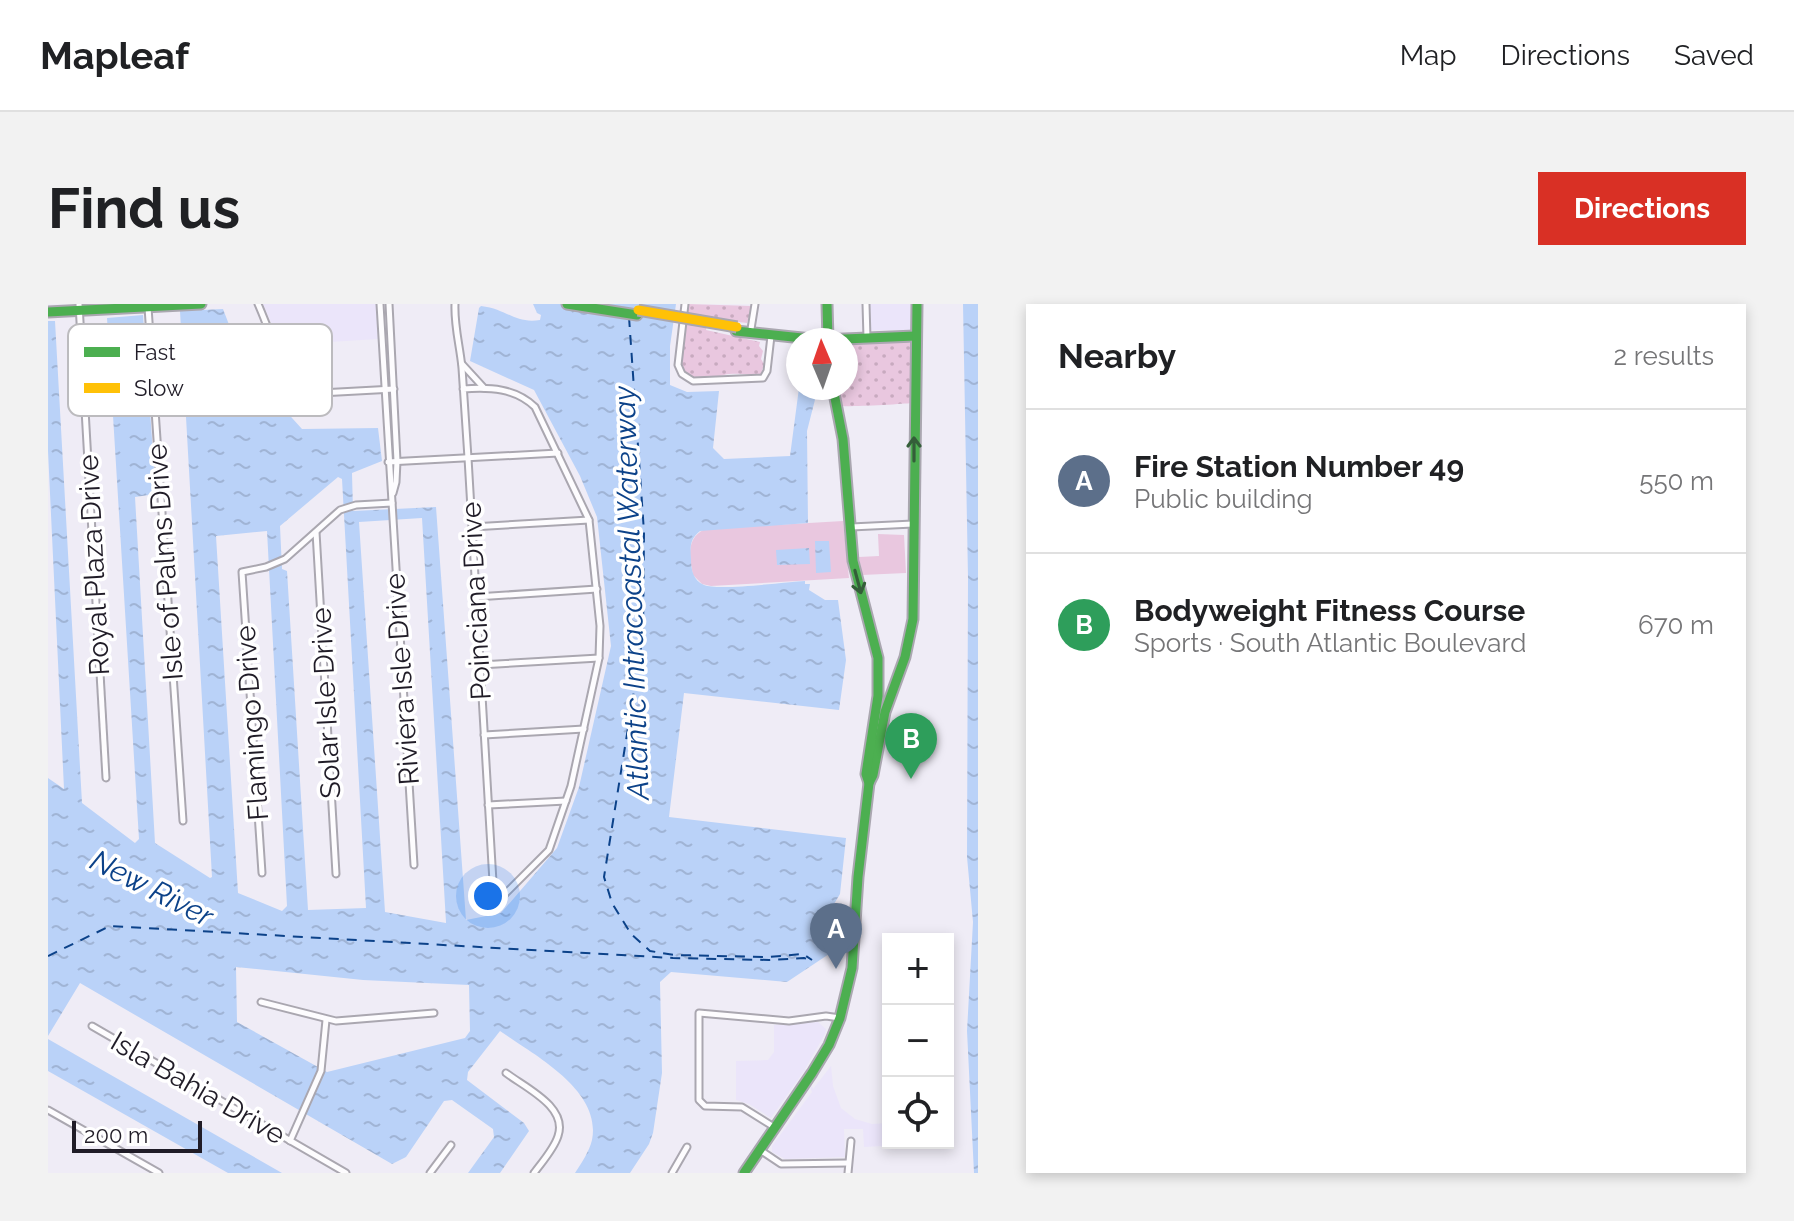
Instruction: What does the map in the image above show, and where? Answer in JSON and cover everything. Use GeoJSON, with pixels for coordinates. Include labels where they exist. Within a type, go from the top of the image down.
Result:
{"type":"FeatureCollection","features":[{"type":"Feature","properties":{"kind":"main road"},"geometry":{"type":"LineString","coordinates":[[48,312],[79,307],[201,304]]}},
{"type":"Feature","properties":{"kind":"main road"},"geometry":{"type":"LineString","coordinates":[[567,304],[786,336]]}},
{"type":"Feature","properties":{"kind":"main road"},"geometry":{"type":"LineString","coordinates":[[599,304],[759,336],[768,334]]}},
{"type":"Feature","properties":{"kind":"main road"},"geometry":{"type":"LineString","coordinates":[[827,304],[828,328]]}},
{"type":"Feature","properties":{"kind":"main road"},"geometry":{"type":"LineString","coordinates":[[744,1173],[822,1057],[840,1018],[852,968],[869,783],[885,712],[903,663],[913,613],[917,304]]}},
{"type":"Feature","properties":{"kind":"main road"},"geometry":{"type":"LineString","coordinates":[[858,338],[915,336]]}},
{"type":"Feature","properties":{"kind":"main road"},"geometry":{"type":"LineString","coordinates":[[835,400],[843,439],[854,568],[879,661],[878,696],[866,774],[869,783]]}},
{"type":"Feature","properties":{"kind":"main road"},"geometry":{"type":"LineString","coordinates":[[879,661],[892,669],[903,663]]}},
{"type":"Feature","properties":{"kind":"main road"},"geometry":{"type":"LineString","coordinates":[[879,661],[897,677]]}},
{"type":"Feature","properties":{"kind":"street"},"geometry":{"type":"LineString","coordinates":[[258,304],[267,324]]}},
{"type":"Feature","properties":{"kind":"street","name":"Riviera Isle Drive"},"geometry":{"type":"LineString","coordinates":[[380,304],[414,865]]}},
{"type":"Feature","properties":{"kind":"street","name":"Poinciana Drive"},"geometry":{"type":"LineString","coordinates":[[455,304],[455,334],[461,363],[468,458],[494,899],[500,899],[549,850],[566,801]]}},
{"type":"Feature","properties":{"kind":"street"},"geometry":{"type":"LineString","coordinates":[[685,304],[678,362],[682,374],[690,380],[761,379],[767,371],[768,334]]}},
{"type":"Feature","properties":{"kind":"street"},"geometry":{"type":"LineString","coordinates":[[751,329],[755,304]]}},
{"type":"Feature","properties":{"kind":"street"},"geometry":{"type":"LineString","coordinates":[[866,304],[867,338]]}},
{"type":"Feature","properties":{"kind":"street","name":"Riviera Isle Drive"},"geometry":{"type":"LineString","coordinates":[[389,307],[397,461],[392,494]]}},
{"type":"Feature","properties":{"kind":"street"},"geometry":{"type":"LineString","coordinates":[[461,363],[484,388]]}},
{"type":"Feature","properties":{"kind":"street"},"geometry":{"type":"LineString","coordinates":[[463,389],[484,388],[525,397],[535,407],[589,520],[597,589],[599,658],[566,801],[488,805]]}},
{"type":"Feature","properties":{"kind":"street"},"geometry":{"type":"LineString","coordinates":[[332,392],[395,389]]}},
{"type":"Feature","properties":{"kind":"street","name":"Royal Plaza Drive"},"geometry":{"type":"LineString","coordinates":[[85,416],[106,778]]}},
{"type":"Feature","properties":{"kind":"street","name":"Isle of Palms Drive"},"geometry":{"type":"LineString","coordinates":[[156,416],[183,821]]}},
{"type":"Feature","properties":{"kind":"street"},"geometry":{"type":"LineString","coordinates":[[388,462],[558,453]]}},
{"type":"Feature","properties":{"kind":"street"},"geometry":{"type":"LineString","coordinates":[[316,531],[340,510],[356,505],[392,505]]}},
{"type":"Feature","properties":{"kind":"street"},"geometry":{"type":"LineString","coordinates":[[472,527],[589,520]]}},
{"type":"Feature","properties":{"kind":"street"},"geometry":{"type":"LineString","coordinates":[[849,527],[914,524]]}},
{"type":"Feature","properties":{"kind":"street","name":"Flamingo Drive"},"geometry":{"type":"LineString","coordinates":[[262,873],[242,572],[285,559],[316,531]]}},
{"type":"Feature","properties":{"kind":"street","name":"Solar Isle Drive"},"geometry":{"type":"LineString","coordinates":[[316,531],[336,874]]}},
{"type":"Feature","properties":{"kind":"street"},"geometry":{"type":"LineString","coordinates":[[476,597],[597,589]]}},
{"type":"Feature","properties":{"kind":"street"},"geometry":{"type":"LineString","coordinates":[[480,665],[599,658]]}},
{"type":"Feature","properties":{"kind":"street"},"geometry":{"type":"LineString","coordinates":[[484,735],[584,729]]}},
{"type":"Feature","properties":{"kind":"street"},"geometry":{"type":"LineString","coordinates":[[261,1002],[326,1020],[434,1013]]}},
{"type":"Feature","properties":{"kind":"street"},"geometry":{"type":"LineString","coordinates":[[775,1127],[742,1107],[705,1106],[699,1100],[699,1013],[789,1021],[826,1016],[840,1018]]}},
{"type":"Feature","properties":{"kind":"street"},"geometry":{"type":"LineString","coordinates":[[290,1141],[323,1060],[326,1020]]}},
{"type":"Feature","properties":{"kind":"street","name":"Isla Bahia Drive"},"geometry":{"type":"LineString","coordinates":[[92,1026],[346,1173]]}},
{"type":"Feature","properties":{"kind":"street"},"geometry":{"type":"LineString","coordinates":[[506,1073],[552,1107],[558,1115],[558,1139],[534,1173]]}},
{"type":"Feature","properties":{"kind":"street"},"geometry":{"type":"LineString","coordinates":[[48,1110],[159,1173]]}},
{"type":"Feature","properties":{"kind":"street"},"geometry":{"type":"LineString","coordinates":[[848,1173],[851,1141]]}},
{"type":"Feature","properties":{"kind":"street"},"geometry":{"type":"LineString","coordinates":[[430,1173],[451,1145]]}},
{"type":"Feature","properties":{"kind":"street"},"geometry":{"type":"LineString","coordinates":[[672,1173],[687,1147]]}},
{"type":"Feature","properties":{"kind":"street"},"geometry":{"type":"LineString","coordinates":[[760,1150],[781,1164],[848,1163]]}},
{"type":"Feature","properties":{"kind":"shaded area"},"geometry":{"type":"Polygon","coordinates":[[[263,304],[376,304],[378,339],[332,342],[332,324],[272,324],[263,304]]]}},
{"type":"Feature","properties":{"kind":"shaded area"},"geometry":{"type":"Polygon","coordinates":[[[687,304],[752,306],[747,323],[708,318],[706,330],[760,342],[764,364],[761,374],[705,378],[692,376],[685,370],[681,348],[687,304]]]}},
{"type":"Feature","properties":{"kind":"shaded area"},"geometry":{"type":"Polygon","coordinates":[[[869,304],[914,304],[912,330],[870,330],[869,304]]]}},
{"type":"Feature","properties":{"kind":"shaded area"},"geometry":{"type":"Polygon","coordinates":[[[910,343],[911,403],[843,406],[841,400],[858,400],[858,344],[910,343]]]}},
{"type":"Feature","properties":{"kind":"shaded area"},"geometry":{"type":"Polygon","coordinates":[[[843,521],[849,578],[711,586],[702,584],[693,575],[692,542],[705,529],[843,521]]]}},
{"type":"Feature","properties":{"kind":"shaded area"},"geometry":{"type":"Polygon","coordinates":[[[878,534],[904,535],[906,573],[862,575],[859,557],[879,556],[878,534]]]}},
{"type":"Feature","properties":{"kind":"shaded area"},"geometry":{"type":"Polygon","coordinates":[[[818,1022],[826,1029],[805,1069],[813,1089],[831,1066],[833,1086],[841,1108],[855,1119],[882,1123],[882,1146],[864,1147],[863,1129],[844,1129],[845,1157],[785,1159],[772,1152],[772,1146],[812,1092],[804,1071],[771,1118],[736,1100],[736,1061],[768,1060],[774,1052],[774,1025],[818,1022]]]}},
{"type":"Feature","properties":{"kind":"water"},"geometry":{"type":"Polygon","coordinates":[[[533,304],[676,304],[670,346],[670,385],[687,392],[719,391],[713,448],[724,459],[790,456],[797,400],[815,400],[807,431],[808,523],[700,531],[691,543],[691,563],[695,577],[704,585],[737,587],[805,581],[805,584],[810,584],[809,590],[825,600],[838,600],[846,660],[839,710],[684,693],[669,817],[846,838],[840,894],[834,904],[839,908],[830,923],[838,924],[835,950],[787,982],[671,972],[660,982],[662,1073],[653,1133],[630,1173],[575,1173],[592,1140],[592,1122],[587,1105],[547,1063],[500,1031],[468,1072],[467,1080],[524,1123],[529,1131],[500,1173],[468,1173],[494,1137],[493,1129],[452,1100],[444,1101],[406,1157],[392,1164],[80,983],[48,1036],[48,778],[64,789],[48,451],[48,321],[55,321],[82,803],[135,843],[139,839],[113,416],[150,416],[156,494],[135,497],[155,843],[210,878],[186,416],[290,416],[302,429],[378,428],[382,461],[352,473],[353,511],[436,507],[466,920],[501,913],[557,848],[579,787],[611,646],[597,517],[580,476],[534,390],[470,361],[481,306],[524,320],[540,320],[541,315],[533,304]],[[338,477],[280,526],[282,569],[287,571],[308,910],[366,908],[342,479],[338,477]],[[422,518],[359,522],[385,912],[446,923],[422,518]],[[267,531],[216,536],[238,893],[282,911],[287,906],[267,531]],[[236,967],[237,1022],[327,1072],[465,1038],[470,1031],[469,985],[363,980],[236,967]]]}},
{"type":"Feature","properties":{"kind":"water"},"geometry":{"type":"Polygon","coordinates":[[[963,304],[978,304],[978,1173],[974,1173],[967,1031],[973,922],[967,857],[968,578],[963,304]]]}},
{"type":"Feature","properties":{"kind":"water"},"geometry":{"type":"Polygon","coordinates":[[[223,309],[229,324],[181,324],[180,311],[223,309]]]}},
{"type":"Feature","properties":{"kind":"water"},"geometry":{"type":"Polygon","coordinates":[[[143,315],[144,324],[107,324],[107,318],[143,315]]]}},
{"type":"Feature","properties":{"kind":"water"},"geometry":{"type":"Polygon","coordinates":[[[815,541],[829,541],[831,572],[816,573],[815,541]]]}},
{"type":"Feature","properties":{"kind":"water"},"geometry":{"type":"Polygon","coordinates":[[[809,548],[810,564],[777,565],[776,550],[809,548]]]}},
{"type":"Feature","properties":{"kind":"water"},"geometry":{"type":"Polygon","coordinates":[[[48,1039],[282,1173],[228,1173],[48,1071],[48,1039]]]}},
{"type":"Feature","properties":{"kind":"ferry route"},"geometry":{"type":"LineString","coordinates":[[629,317],[644,532],[643,635],[604,877],[612,903],[631,934],[650,951],[674,955],[768,957],[803,954],[812,960]]}},
{"type":"Feature","properties":{"kind":"ferry route"},"geometry":{"type":"LineString","coordinates":[[48,956],[110,926],[673,958],[810,960]]}},
{"type":"Feature","properties":{"kind":"traffic: fast"},"geometry":{"type":"LineString","coordinates":[[48,312],[201,304]]}},
{"type":"Feature","properties":{"kind":"traffic: fast"},"geometry":{"type":"LineString","coordinates":[[567,304],[637,315]]}},
{"type":"Feature","properties":{"kind":"traffic: fast"},"geometry":{"type":"LineString","coordinates":[[827,304],[828,328]]}},
{"type":"Feature","properties":{"kind":"traffic: fast"},"geometry":{"type":"LineString","coordinates":[[869,783],[885,712],[905,657],[913,619],[917,304]]}},
{"type":"Feature","properties":{"kind":"traffic: fast"},"geometry":{"type":"LineString","coordinates":[[736,331],[821,340],[915,336]]}},
{"type":"Feature","properties":{"kind":"traffic: fast"},"geometry":{"type":"LineString","coordinates":[[744,1173],[829,1045],[840,1018],[852,968],[869,783],[866,774],[878,696],[878,658],[853,561],[843,439],[835,400]]}},
{"type":"Feature","properties":{"kind":"traffic: slow"},"geometry":{"type":"LineString","coordinates":[[638,310],[737,327]]}},
{"type":"Feature","properties":{"kind":"place","name":"Bodyweight Fitness Course"},"geometry":{"type":"Point","coordinates":[911,779]}},
{"type":"Feature","properties":{"kind":"place","name":"Fire Station Number 49"},"geometry":{"type":"Point","coordinates":[836,969]}},
{"type":"Feature","properties":{"kind":"water label","name":"Atlantic Intracoastal Waterway"},"geometry":{"type":"Point","coordinates":[631,593]}},
{"type":"Feature","properties":{"kind":"water label","name":"New River"},"geometry":{"type":"Point","coordinates":[152,888]}}]}
